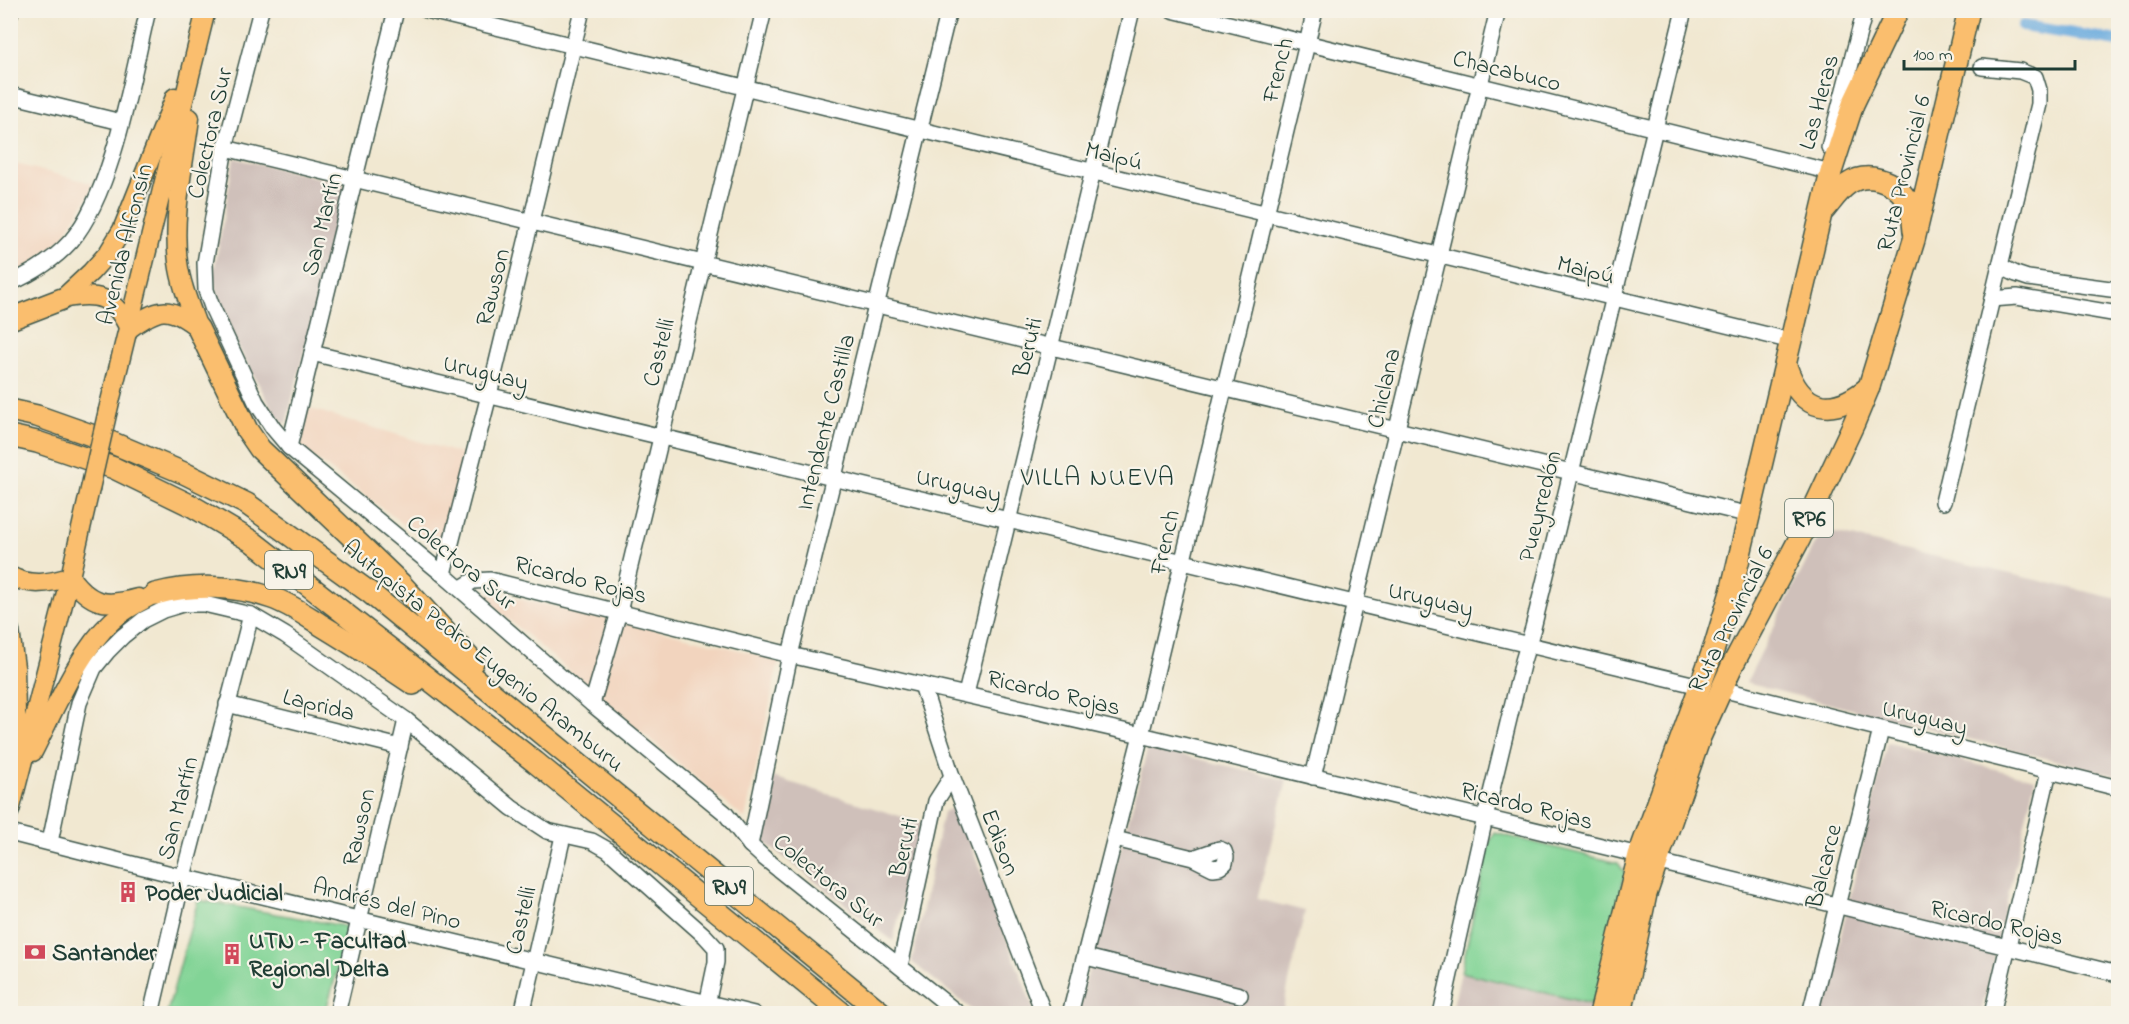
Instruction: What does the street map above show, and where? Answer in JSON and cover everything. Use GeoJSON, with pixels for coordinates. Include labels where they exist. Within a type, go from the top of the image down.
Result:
{"type":"FeatureCollection","features":[{"type":"Feature","properties":{"kind":"highway","name":"Ruta Provincial 6"},"geometry":{"type":"LineString","coordinates":[[1600,1014],[1731,592],[1823,211],[1827,172],[1853,104],[1898,10]]}},
{"type":"Feature","properties":{"kind":"highway","name":"Ruta Provincial 6"},"geometry":{"type":"LineString","coordinates":[[1621,1014],[1647,858],[1721,690],[1800,538],[1869,387],[1914,240],[1970,10]]}},
{"type":"Feature","properties":{"kind":"highway"},"geometry":{"type":"LineString","coordinates":[[1823,211],[1846,185],[1858,179],[1873,178],[1886,181],[1897,188],[1906,199],[1912,213],[1914,240]]}},
{"type":"Feature","properties":{"kind":"highway"},"geometry":{"type":"LineString","coordinates":[[10,319],[62,299]]}},
{"type":"Feature","properties":{"kind":"highway"},"geometry":{"type":"LineString","coordinates":[[198,328],[247,430],[260,449],[400,583],[472,660],[494,692]]}},
{"type":"Feature","properties":{"kind":"highway"},"geometry":{"type":"LineString","coordinates":[[1786,366],[1798,392],[1817,405],[1828,407],[1840,405],[1854,399],[1869,387]]}},
{"type":"Feature","properties":{"kind":"highway","name":"Autopista Pedro Eugenio Aramburu"},"geometry":{"type":"LineString","coordinates":[[10,410],[37,416],[108,441],[186,474],[247,504],[369,592],[494,692],[883,1014]]}},
{"type":"Feature","properties":{"kind":"highway","name":"RN9"},"geometry":{"type":"LineString","coordinates":[[10,436],[37,442],[114,468],[192,506],[253,542],[535,762],[843,1014]]}},
{"type":"Feature","properties":{"kind":"highway"},"geometry":{"type":"LineString","coordinates":[[155,594],[174,589],[207,587],[274,599],[294,608],[381,662],[473,724],[535,762]]}},
{"type":"Feature","properties":{"kind":"main road","name":"Avenida Alfonsín"},"geometry":{"type":"LineString","coordinates":[[17,783],[70,577],[108,410],[206,10]]}},
{"type":"Feature","properties":{"kind":"main road"},"geometry":{"type":"LineString","coordinates":[[62,299],[108,252],[122,230],[199,39]]}},
{"type":"Feature","properties":{"kind":"main road"},"geometry":{"type":"LineString","coordinates":[[198,328],[184,288],[176,238],[199,39]]}},
{"type":"Feature","properties":{"kind":"main road"},"geometry":{"type":"LineString","coordinates":[[62,299],[83,295],[107,300],[117,308],[129,330],[149,315],[159,312],[184,317],[198,328]]}},
{"type":"Feature","properties":{"kind":"main road"},"geometry":{"type":"LineString","coordinates":[[10,576],[32,584],[70,577],[82,593],[107,603],[124,602],[155,594]]}},
{"type":"Feature","properties":{"kind":"main road"},"geometry":{"type":"LineString","coordinates":[[10,811],[17,783],[90,646],[120,614],[155,594]]}},
{"type":"Feature","properties":{"kind":"main road"},"geometry":{"type":"LineString","coordinates":[[10,631],[15,667],[17,783]]}},
{"type":"Feature","properties":{"kind":"street"},"geometry":{"type":"LineString","coordinates":[[10,283],[40,268],[71,241],[82,224],[100,188],[121,122],[148,10]]}},
{"type":"Feature","properties":{"kind":"street","name":"Colectora Sur"},"geometry":{"type":"LineString","coordinates":[[261,10],[225,148],[205,262],[206,290],[212,307],[256,402],[273,428],[289,447],[443,574],[592,704],[725,813],[750,845],[959,1014]]}},
{"type":"Feature","properties":{"kind":"street","name":"San Martín"},"geometry":{"type":"LineString","coordinates":[[289,447],[396,10]]}},
{"type":"Feature","properties":{"kind":"street","name":"Maipú"},"geometry":{"type":"LineString","coordinates":[[426,10],[1792,342]]}},
{"type":"Feature","properties":{"kind":"street","name":"Rawson"},"geometry":{"type":"LineString","coordinates":[[443,574],[489,395],[582,10]]}},
{"type":"Feature","properties":{"kind":"street","name":"Castelli"},"geometry":{"type":"LineString","coordinates":[[592,704],[619,612],[764,10]]}},
{"type":"Feature","properties":{"kind":"street","name":"Intendente Castilla"},"geometry":{"type":"LineString","coordinates":[[750,845],[790,655],[949,10]]}},
{"type":"Feature","properties":{"kind":"street","name":"Beruti"},"geometry":{"type":"LineString","coordinates":[[966,694],[1132,10]]}},
{"type":"Feature","properties":{"kind":"street","name":"Chacabuco"},"geometry":{"type":"LineString","coordinates":[[1172,10],[1827,172]]}},
{"type":"Feature","properties":{"kind":"street","name":"French"},"geometry":{"type":"LineString","coordinates":[[1070,1014],[1142,735],[1315,10]]}},
{"type":"Feature","properties":{"kind":"street","name":"Chiclana"},"geometry":{"type":"LineString","coordinates":[[1313,777],[1498,10]]}},
{"type":"Feature","properties":{"kind":"street","name":"Pueyrredón"},"geometry":{"type":"LineString","coordinates":[[1442,1014],[1485,818],[1684,10]]}},
{"type":"Feature","properties":{"kind":"street","name":"Las Heras"},"geometry":{"type":"LineString","coordinates":[[1827,172],[1864,10]]}},
{"type":"Feature","properties":{"kind":"street"},"geometry":{"type":"LineString","coordinates":[[1943,502],[2039,104],[2036,77],[2020,71],[1982,67]]}},
{"type":"Feature","properties":{"kind":"street"},"geometry":{"type":"LineString","coordinates":[[10,95],[121,122]]}},
{"type":"Feature","properties":{"kind":"street"},"geometry":{"type":"LineString","coordinates":[[225,148],[1750,515]]}},
{"type":"Feature","properties":{"kind":"street"},"geometry":{"type":"LineString","coordinates":[[2000,266],[2028,278],[2118,290]]}},
{"type":"Feature","properties":{"kind":"street"},"geometry":{"type":"LineString","coordinates":[[1992,299],[2017,297],[2118,314]]}},
{"type":"Feature","properties":{"kind":"street","name":"Uruguay"},"geometry":{"type":"LineString","coordinates":[[312,353],[1700,687]]}},
{"type":"Feature","properties":{"kind":"street","name":"Ricardo Rojas"},"geometry":{"type":"LineString","coordinates":[[460,589],[473,581],[490,580],[790,655],[1142,735],[1485,818],[2118,974]]}},
{"type":"Feature","properties":{"kind":"street"},"geometry":{"type":"LineString","coordinates":[[50,842],[79,703],[94,668],[107,651],[143,620],[163,610],[183,604],[204,604],[250,615],[285,635],[406,720],[512,808],[547,831],[592,841],[608,850],[716,948],[716,962],[706,1008]]}},
{"type":"Feature","properties":{"kind":"street","name":"San Martín"},"geometry":{"type":"LineString","coordinates":[[151,1014],[183,877],[250,615]]}},
{"type":"Feature","properties":{"kind":"street","name":"Edison"},"geometry":{"type":"LineString","coordinates":[[922,685],[952,776],[1044,1014]]}},
{"type":"Feature","properties":{"kind":"street","name":"Uruguay"},"geometry":{"type":"LineString","coordinates":[[1721,690],[2118,788]]}},
{"type":"Feature","properties":{"kind":"street","name":"Laprida"},"geometry":{"type":"LineString","coordinates":[[227,704],[400,747]]}},
{"type":"Feature","properties":{"kind":"street","name":"Rawson"},"geometry":{"type":"LineString","coordinates":[[337,1014],[406,720]]}},
{"type":"Feature","properties":{"kind":"street","name":"Balcarce"},"geometry":{"type":"LineString","coordinates":[[1810,1014],[1881,730]]}},
{"type":"Feature","properties":{"kind":"street"},"geometry":{"type":"LineString","coordinates":[[1992,1014],[2049,771]]}},
{"type":"Feature","properties":{"kind":"street","name":"Beruti"},"geometry":{"type":"LineString","coordinates":[[900,966],[936,801],[952,776]]}},
{"type":"Feature","properties":{"kind":"street","name":"Andrés del Pino"},"geometry":{"type":"LineString","coordinates":[[10,833],[534,961],[706,1008],[754,1014]]}},
{"type":"Feature","properties":{"kind":"street","name":"Castelli"},"geometry":{"type":"LineString","coordinates":[[522,1014],[562,836]]}},
{"type":"Feature","properties":{"kind":"street"},"geometry":{"type":"LineString","coordinates":[[1115,839],[1193,858]]}},
{"type":"Feature","properties":{"kind":"street"},"geometry":{"type":"LineString","coordinates":[[1086,957],[1240,995]]}},
{"type":"Feature","properties":{"kind":"shaded area"},"geometry":{"type":"Polygon","coordinates":[[[234,158],[345,184],[286,424],[275,414],[232,336],[213,278],[234,158]]]}},
{"type":"Feature","properties":{"kind":"shaded area"},"geometry":{"type":"Polygon","coordinates":[[[11,163],[92,183],[90,193],[63,237],[29,266],[11,274],[11,163]]]}},
{"type":"Feature","properties":{"kind":"shaded area"},"geometry":{"type":"Polygon","coordinates":[[[305,407],[465,455],[442,553],[299,446],[305,407]]]}},
{"type":"Feature","properties":{"kind":"shaded area"},"geometry":{"type":"Polygon","coordinates":[[[1822,530],[2118,599],[2118,776],[1746,683],[1822,530]]]}},
{"type":"Feature","properties":{"kind":"shaded area"},"geometry":{"type":"Polygon","coordinates":[[[485,592],[626,622],[779,660],[745,819],[483,598],[485,592]]]}},
{"type":"Feature","properties":{"kind":"shaded area"},"geometry":{"type":"Polygon","coordinates":[[[1887,742],[2035,779],[1981,1013],[1822,1014],[1887,742]]]}},
{"type":"Feature","properties":{"kind":"shaded area"},"geometry":{"type":"Polygon","coordinates":[[[1148,747],[1287,780],[1257,899],[1305,911],[1282,1013],[1077,1014],[1148,747]]]}},
{"type":"Feature","properties":{"kind":"shaded area"},"geometry":{"type":"Polygon","coordinates":[[[773,777],[922,823],[893,941],[760,839],[773,777]]]}},
{"type":"Feature","properties":{"kind":"shaded area"},"geometry":{"type":"Polygon","coordinates":[[[956,807],[1035,1013],[976,1013],[912,962],[943,812],[956,807]]]}},
{"type":"Feature","properties":{"kind":"shaded area"},"geometry":{"type":"Polygon","coordinates":[[[1461,972],[1595,1005],[1586,1013],[1451,1014],[1461,972]]]}},
{"type":"Feature","properties":{"kind":"green space"},"geometry":{"type":"Polygon","coordinates":[[[1495,833],[1618,863],[1625,873],[1595,1005],[1461,972],[1489,843],[1495,833]]]}},
{"type":"Feature","properties":{"kind":"green space","name":"UTN - Facultad Regional Delta"},"geometry":{"type":"Polygon","coordinates":[[[198,900],[350,927],[325,1013],[167,1013],[198,900]]]}},
{"type":"Feature","properties":{"kind":"waterway"},"geometry":{"type":"LineString","coordinates":[[2023,26],[2118,41]]}},
{"type":"Feature","properties":{"kind":"place","name":"Poder Judicial"},"geometry":{"type":"Point","coordinates":[128,892]}},
{"type":"Feature","properties":{"kind":"place","name":"Santander"},"geometry":{"type":"Point","coordinates":[35,952]}},
{"type":"Feature","properties":{"kind":"place","name":"UTN - Facultad Regional Delta"},"geometry":{"type":"Point","coordinates":[232,954]}},
{"type":"Feature","properties":{"kind":"district","name":"VILLA NUEVA"},"geometry":{"type":"Point","coordinates":[1098,476]}}]}
